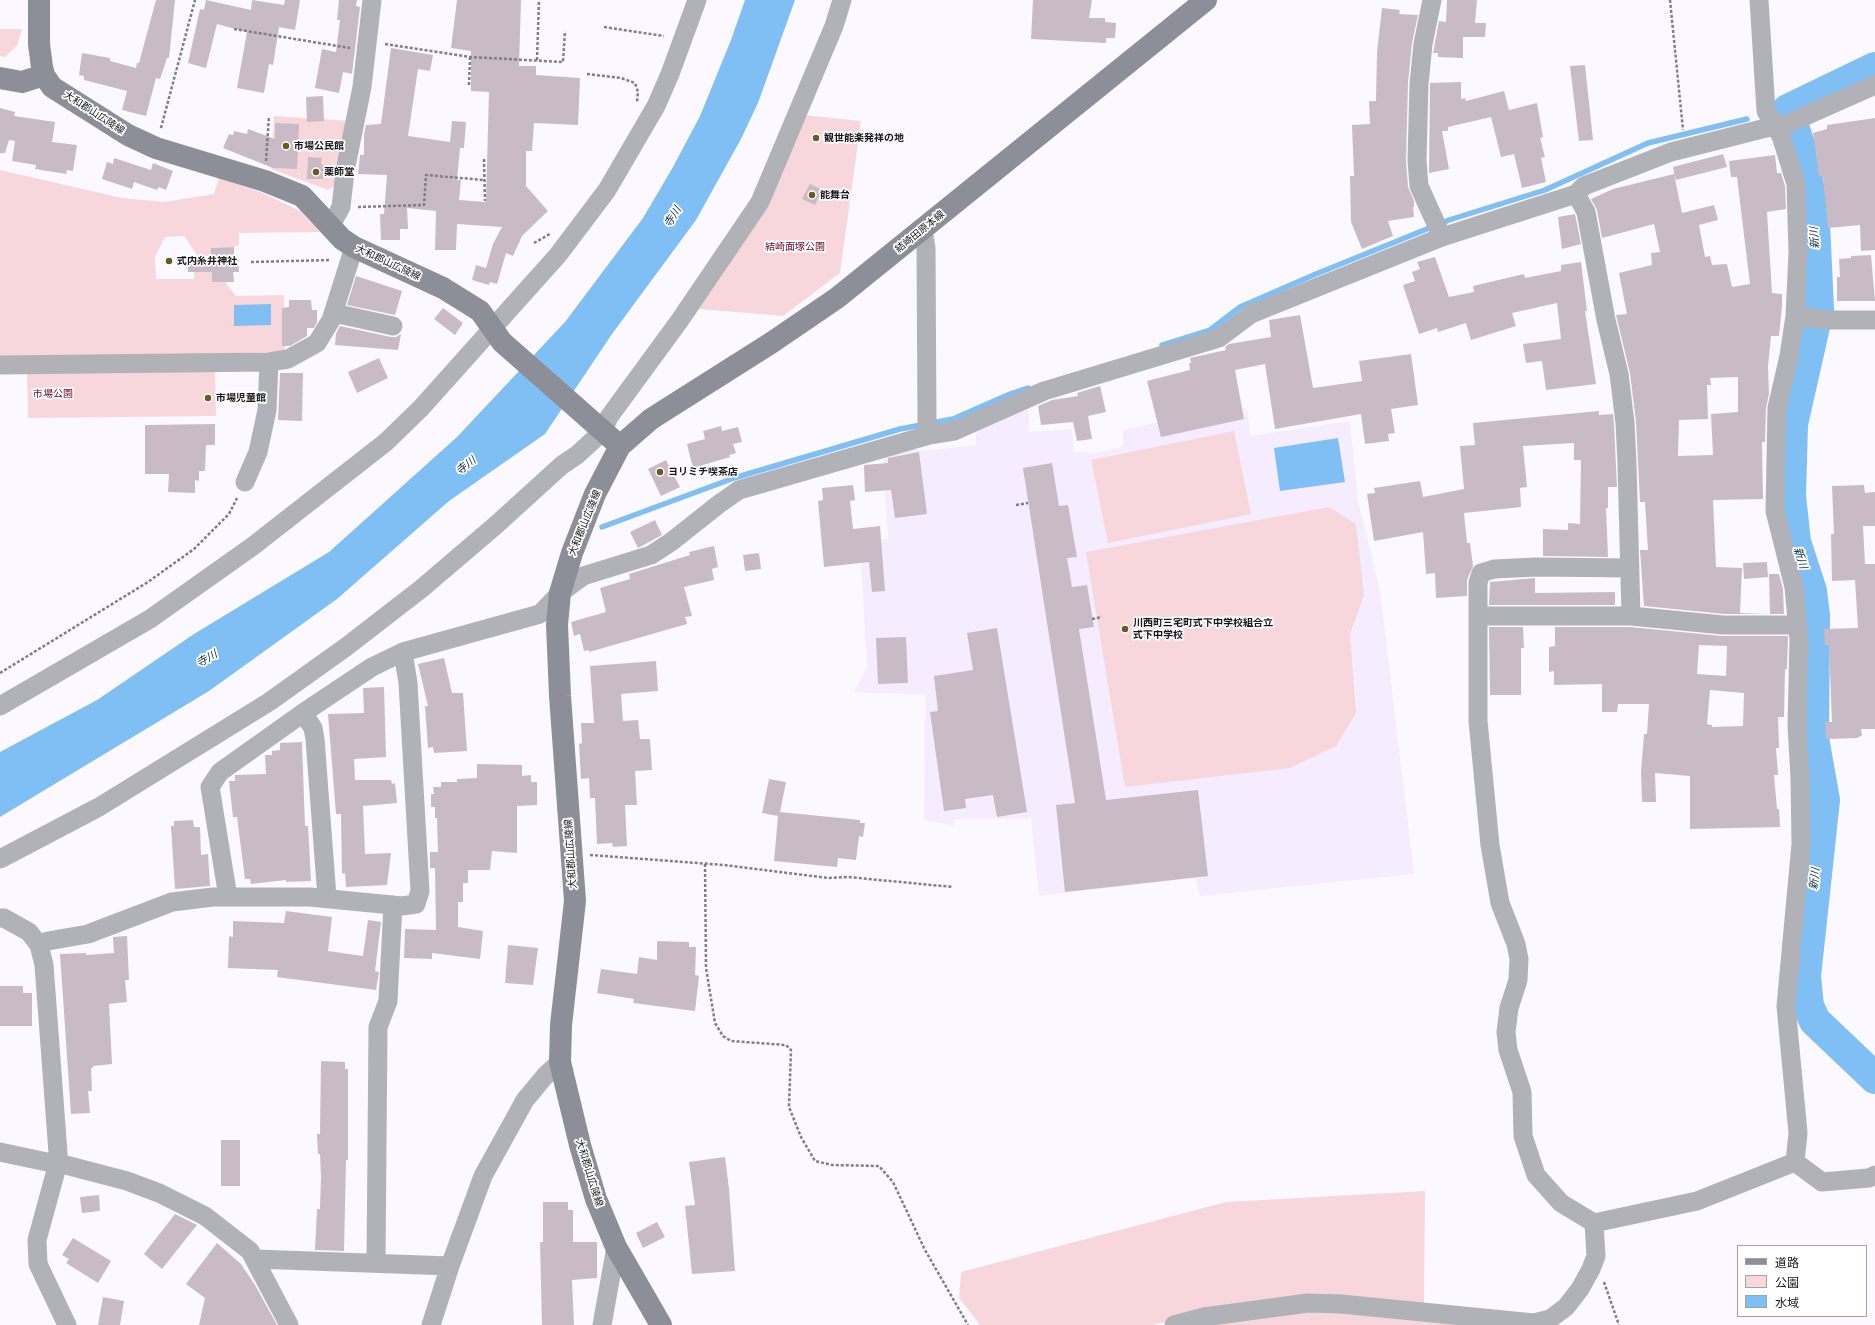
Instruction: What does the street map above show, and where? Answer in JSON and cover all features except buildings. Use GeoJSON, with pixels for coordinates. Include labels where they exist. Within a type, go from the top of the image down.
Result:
{"type":"FeatureCollection","features":[{"type":"Feature","properties":{"kind":"main road"},"geometry":{"type":"LineString","coordinates":[[0,78],[22,82],[44,75],[39,44],[39,0]]}},
{"type":"Feature","properties":{"kind":"main road","name":"結崎田原本線"},"geometry":{"type":"LineString","coordinates":[[620,446],[651,419],[771,343],[837,298],[1206,0]]}},
{"type":"Feature","properties":{"kind":"main road","name":"大和郡山広陵線"},"geometry":{"type":"LineString","coordinates":[[44,75],[52,87],[128,135],[156,148],[265,181],[302,196],[353,253],[443,288],[480,311],[497,335],[596,426],[620,446],[595,494],[572,553],[560,594],[558,625],[559,664],[575,901],[561,1026],[560,1062],[580,1145],[596,1199],[616,1247],[661,1325]]}},
{"type":"Feature","properties":{"kind":"street"},"geometry":{"type":"LineString","coordinates":[[330,227],[341,207],[345,171],[362,87],[372,0]]}},
{"type":"Feature","properties":{"kind":"street"},"geometry":{"type":"LineString","coordinates":[[0,706],[150,619],[252,546],[386,442],[497,335],[607,190],[656,106],[697,0]]}},
{"type":"Feature","properties":{"kind":"street"},"geometry":{"type":"LineString","coordinates":[[0,859],[99,807],[269,702],[346,647],[421,589],[496,525],[562,465],[577,455],[596,426],[609,417],[680,320],[760,202],[834,26],[842,0]]}},
{"type":"Feature","properties":{"kind":"street"},"geometry":{"type":"LineString","coordinates":[[1432,0],[1423,44],[1420,77],[1417,160],[1419,186],[1442,236]]}},
{"type":"Feature","properties":{"kind":"street"},"geometry":{"type":"LineString","coordinates":[[1758,0],[1766,111],[1781,136],[1796,184],[1798,253],[1795,316],[1789,356],[1777,408],[1775,511],[1794,587],[1798,625],[1797,726],[1800,777],[1801,844],[1786,1006],[1798,1133],[1795,1162]]}},
{"type":"Feature","properties":{"kind":"street"},"geometry":{"type":"LineString","coordinates":[[228,896],[210,787],[220,772],[303,713],[372,667],[403,652],[540,614],[560,594],[583,576],[651,555],[671,542],[739,490],[929,435],[954,431],[1044,391],[1219,338],[1251,314],[1442,236],[1576,194],[1584,186],[1671,152],[1774,126],[1785,125],[1875,85]]}},
{"type":"Feature","properties":{"kind":"street"},"geometry":{"type":"LineString","coordinates":[[1576,194],[1586,212],[1606,320],[1618,374],[1625,431],[1631,616]]}},
{"type":"Feature","properties":{"kind":"street"},"geometry":{"type":"LineString","coordinates":[[923,230],[926,248],[927,422],[929,435]]}},
{"type":"Feature","properties":{"kind":"street"},"geometry":{"type":"LineString","coordinates":[[0,365],[269,362],[288,358],[317,343],[334,313],[353,253]]}},
{"type":"Feature","properties":{"kind":"street"},"geometry":{"type":"LineString","coordinates":[[334,313],[393,326]]}},
{"type":"Feature","properties":{"kind":"street"},"geometry":{"type":"LineString","coordinates":[[1795,316],[1826,320],[1875,320]]}},
{"type":"Feature","properties":{"kind":"street"},"geometry":{"type":"LineString","coordinates":[[245,482],[258,452],[267,410],[269,362]]}},
{"type":"Feature","properties":{"kind":"street"},"geometry":{"type":"LineString","coordinates":[[1630,568],[1494,569],[1481,573],[1478,583],[1478,721],[1490,845],[1500,903],[1516,944],[1519,959],[1518,980],[1509,1008],[1506,1032],[1508,1050],[1522,1092],[1523,1136],[1536,1175],[1561,1203],[1594,1223],[1697,1201],[1795,1162]]}},
{"type":"Feature","properties":{"kind":"street"},"geometry":{"type":"LineString","coordinates":[[1478,616],[1631,616],[1723,625],[1798,625]]}},
{"type":"Feature","properties":{"kind":"street"},"geometry":{"type":"LineString","coordinates":[[39,945],[48,941],[88,934],[172,902],[228,896],[327,898],[393,905],[416,904],[420,891],[408,683],[403,652]]}},
{"type":"Feature","properties":{"kind":"street"},"geometry":{"type":"LineString","coordinates":[[303,713],[313,728],[315,739],[327,898]]}},
{"type":"Feature","properties":{"kind":"street"},"geometry":{"type":"LineString","coordinates":[[376,1263],[378,1027],[388,1001],[393,905]]}},
{"type":"Feature","properties":{"kind":"street"},"geometry":{"type":"LineString","coordinates":[[0,918],[4,918],[28,932],[39,945],[44,965],[58,1163],[37,1240],[38,1264],[67,1325]]}},
{"type":"Feature","properties":{"kind":"street"},"geometry":{"type":"LineString","coordinates":[[432,1325],[450,1266],[483,1176],[525,1100],[545,1076],[560,1062]]}},
{"type":"Feature","properties":{"kind":"street"},"geometry":{"type":"LineString","coordinates":[[0,1152],[58,1163],[127,1181],[158,1193],[205,1216],[250,1250],[289,1325]]}},
{"type":"Feature","properties":{"kind":"street"},"geometry":{"type":"LineString","coordinates":[[1795,1162],[1822,1182],[1869,1178],[1875,1175]]}},
{"type":"Feature","properties":{"kind":"street"},"geometry":{"type":"LineString","coordinates":[[1174,1325],[1204,1317],[1308,1303],[1341,1304],[1534,1323],[1550,1319],[1566,1307],[1580,1289],[1596,1256],[1594,1223]]}},
{"type":"Feature","properties":{"kind":"street"},"geometry":{"type":"LineString","coordinates":[[602,1325],[616,1247]]}},
{"type":"Feature","properties":{"kind":"street"},"geometry":{"type":"LineString","coordinates":[[255,1259],[450,1266]]}},
{"type":"Feature","properties":{"kind":"path"},"geometry":{"type":"LineString","coordinates":[[156,148],[195,0]]}},
{"type":"Feature","properties":{"kind":"path"},"geometry":{"type":"LineString","coordinates":[[536,60],[539,0]]}},
{"type":"Feature","properties":{"kind":"path"},"geometry":{"type":"LineString","coordinates":[[1670,0],[1684,148]]}},
{"type":"Feature","properties":{"kind":"path"},"geometry":{"type":"LineString","coordinates":[[604,27],[664,36],[682,41]]}},
{"type":"Feature","properties":{"kind":"path"},"geometry":{"type":"LineString","coordinates":[[234,29],[367,46],[470,57],[563,62],[565,32]]}},
{"type":"Feature","properties":{"kind":"path"},"geometry":{"type":"LineString","coordinates":[[469,85],[470,57]]}},
{"type":"Feature","properties":{"kind":"path"},"geometry":{"type":"LineString","coordinates":[[587,74],[621,78],[636,83],[638,92],[636,106]]}},
{"type":"Feature","properties":{"kind":"path"},"geometry":{"type":"LineString","coordinates":[[265,181],[269,116]]}},
{"type":"Feature","properties":{"kind":"path"},"geometry":{"type":"LineString","coordinates":[[484,159],[485,201]]}},
{"type":"Feature","properties":{"kind":"path"},"geometry":{"type":"LineString","coordinates":[[341,207],[424,205],[426,175],[484,180]]}},
{"type":"Feature","properties":{"kind":"path"},"geometry":{"type":"LineString","coordinates":[[251,262],[353,253]]}},
{"type":"Feature","properties":{"kind":"path"},"geometry":{"type":"LineString","coordinates":[[0,673],[148,582],[194,549],[229,514],[245,482]]}},
{"type":"Feature","properties":{"kind":"path"},"geometry":{"type":"LineString","coordinates":[[1016,505],[1028,503]]}},
{"type":"Feature","properties":{"kind":"path"},"geometry":{"type":"LineString","coordinates":[[1092,618],[1102,617]]}},
{"type":"Feature","properties":{"kind":"path"},"geometry":{"type":"LineString","coordinates":[[571,855],[581,854],[724,865],[828,878],[848,878],[953,887]]}},
{"type":"Feature","properties":{"kind":"path"},"geometry":{"type":"LineString","coordinates":[[705,864],[706,968],[715,1022],[723,1036],[731,1041],[786,1046],[791,1050],[789,1107],[801,1137],[815,1161],[832,1165],[879,1166],[893,1182],[926,1250],[968,1325]]}},
{"type":"Feature","properties":{"kind":"path"},"geometry":{"type":"LineString","coordinates":[[1596,1256],[1619,1325]]}},
{"type":"Feature","properties":{"kind":"shaded area","name":"川西町三宅町式下中学校組合立 式下中学校"},"geometry":{"type":"Polygon","coordinates":[[[1237,404],[1248,411],[1250,436],[1350,421],[1358,501],[1380,590],[1414,874],[1200,896],[1195,878],[1039,896],[1031,819],[955,819],[953,826],[924,819],[925,695],[854,692],[867,668],[860,543],[888,539],[883,454],[913,448],[922,451],[976,445],[976,434],[986,424],[1029,406],[1029,432],[1072,429],[1074,452],[1097,453],[1123,447],[1123,430],[1237,404]]]}},
{"type":"Feature","properties":{"kind":"green space"},"geometry":{"type":"Polygon","coordinates":[[[0,29],[22,29],[17,46],[5,57],[0,56],[0,29]]]}},
{"type":"Feature","properties":{"kind":"green space","name":"結崎面塚公園"},"geometry":{"type":"Polygon","coordinates":[[[804,115],[861,121],[840,273],[783,316],[699,309],[804,115]]]}},
{"type":"Feature","properties":{"kind":"green space"},"geometry":{"type":"Polygon","coordinates":[[[274,116],[349,121],[341,182],[328,190],[271,169],[274,116]]]}},
{"type":"Feature","properties":{"kind":"green space","name":"式内糸井神社"},"geometry":{"type":"Polygon","coordinates":[[[0,170],[122,198],[164,202],[214,194],[219,178],[263,193],[300,211],[320,232],[239,233],[239,245],[234,247],[211,248],[211,258],[199,258],[184,236],[165,237],[155,257],[156,279],[194,279],[194,272],[212,272],[212,282],[225,282],[236,296],[284,295],[285,352],[0,358],[0,170]]]}},
{"type":"Feature","properties":{"kind":"green space","name":"市場公園"},"geometry":{"type":"Polygon","coordinates":[[[215,369],[216,416],[28,418],[27,371],[215,369]]]}},
{"type":"Feature","properties":{"kind":"green space"},"geometry":{"type":"Polygon","coordinates":[[[1234,431],[1251,514],[1108,543],[1091,460],[1234,431]]]}},
{"type":"Feature","properties":{"kind":"green space"},"geometry":{"type":"Polygon","coordinates":[[[1329,507],[1356,524],[1364,595],[1350,634],[1356,713],[1336,746],[1290,768],[1125,787],[1086,552],[1329,507]]]}},
{"type":"Feature","properties":{"kind":"green space"},"geometry":{"type":"Polygon","coordinates":[[[1425,1191],[1424,1306],[1199,1313],[1153,1325],[980,1325],[959,1298],[961,1272],[1226,1202],[1425,1191]]]}},
{"type":"Feature","properties":{"kind":"green space"},"geometry":{"type":"Polygon","coordinates":[[[1321,1308],[1464,1325],[1197,1325],[1321,1308]]]}},
{"type":"Feature","properties":{"kind":"water","name":"寺川"},"geometry":{"type":"Polygon","coordinates":[[[745,0],[795,0],[758,103],[741,139],[696,220],[612,334],[545,434],[449,501],[337,599],[209,691],[0,817],[0,752],[97,700],[194,634],[329,552],[457,437],[565,322],[643,218],[673,167],[700,116],[731,40],[745,0]]]}},
{"type":"Feature","properties":{"kind":"water"},"geometry":{"type":"Polygon","coordinates":[[[271,304],[271,325],[234,326],[234,305],[271,304]]]}},
{"type":"Feature","properties":{"kind":"water"},"geometry":{"type":"Polygon","coordinates":[[[1338,438],[1345,482],[1280,491],[1274,448],[1338,438]]]}},
{"type":"Feature","properties":{"kind":"waterway","name":"新川"},"geometry":{"type":"LineString","coordinates":[[1875,68],[1788,110],[1804,161],[1814,223],[1818,309],[1792,424],[1790,496],[1795,542],[1811,591],[1814,616],[1813,738],[1824,800],[1805,976],[1808,1006],[1815,1021],[1875,1078]]}},
{"type":"Feature","properties":{"kind":"waterway","name":"新川"},"geometry":{"type":"LineString","coordinates":[[1781,111],[1788,110]]}},
{"type":"Feature","properties":{"kind":"waterway"},"geometry":{"type":"LineString","coordinates":[[1162,345],[1210,330],[1240,307],[1316,274],[1449,220],[1545,190],[1648,143],[1747,119]]}},
{"type":"Feature","properties":{"kind":"waterway"},"geometry":{"type":"LineString","coordinates":[[602,527],[734,478],[900,429],[953,419],[1010,394],[1028,388]]}},
{"type":"Feature","properties":{"kind":"place","name":"観世能楽発祥の地"},"geometry":{"type":"Point","coordinates":[816,138]}},
{"type":"Feature","properties":{"kind":"place","name":"市場公民館"},"geometry":{"type":"Point","coordinates":[286,146]}},
{"type":"Feature","properties":{"kind":"place","name":"薬師堂"},"geometry":{"type":"Point","coordinates":[316,172]}},
{"type":"Feature","properties":{"kind":"place","name":"能舞台"},"geometry":{"type":"Point","coordinates":[812,195]}},
{"type":"Feature","properties":{"kind":"place","name":"式内糸井神社"},"geometry":{"type":"Point","coordinates":[169,261]}},
{"type":"Feature","properties":{"kind":"place","name":"市場児童館"},"geometry":{"type":"Point","coordinates":[208,398]}},
{"type":"Feature","properties":{"kind":"place","name":"ヨリミチ喫茶店"},"geometry":{"type":"Point","coordinates":[660,472]}},
{"type":"Feature","properties":{"kind":"place","name":"川西町三宅町式下中学校組合立 式下中学校"},"geometry":{"type":"Point","coordinates":[1125,629]}}]}
